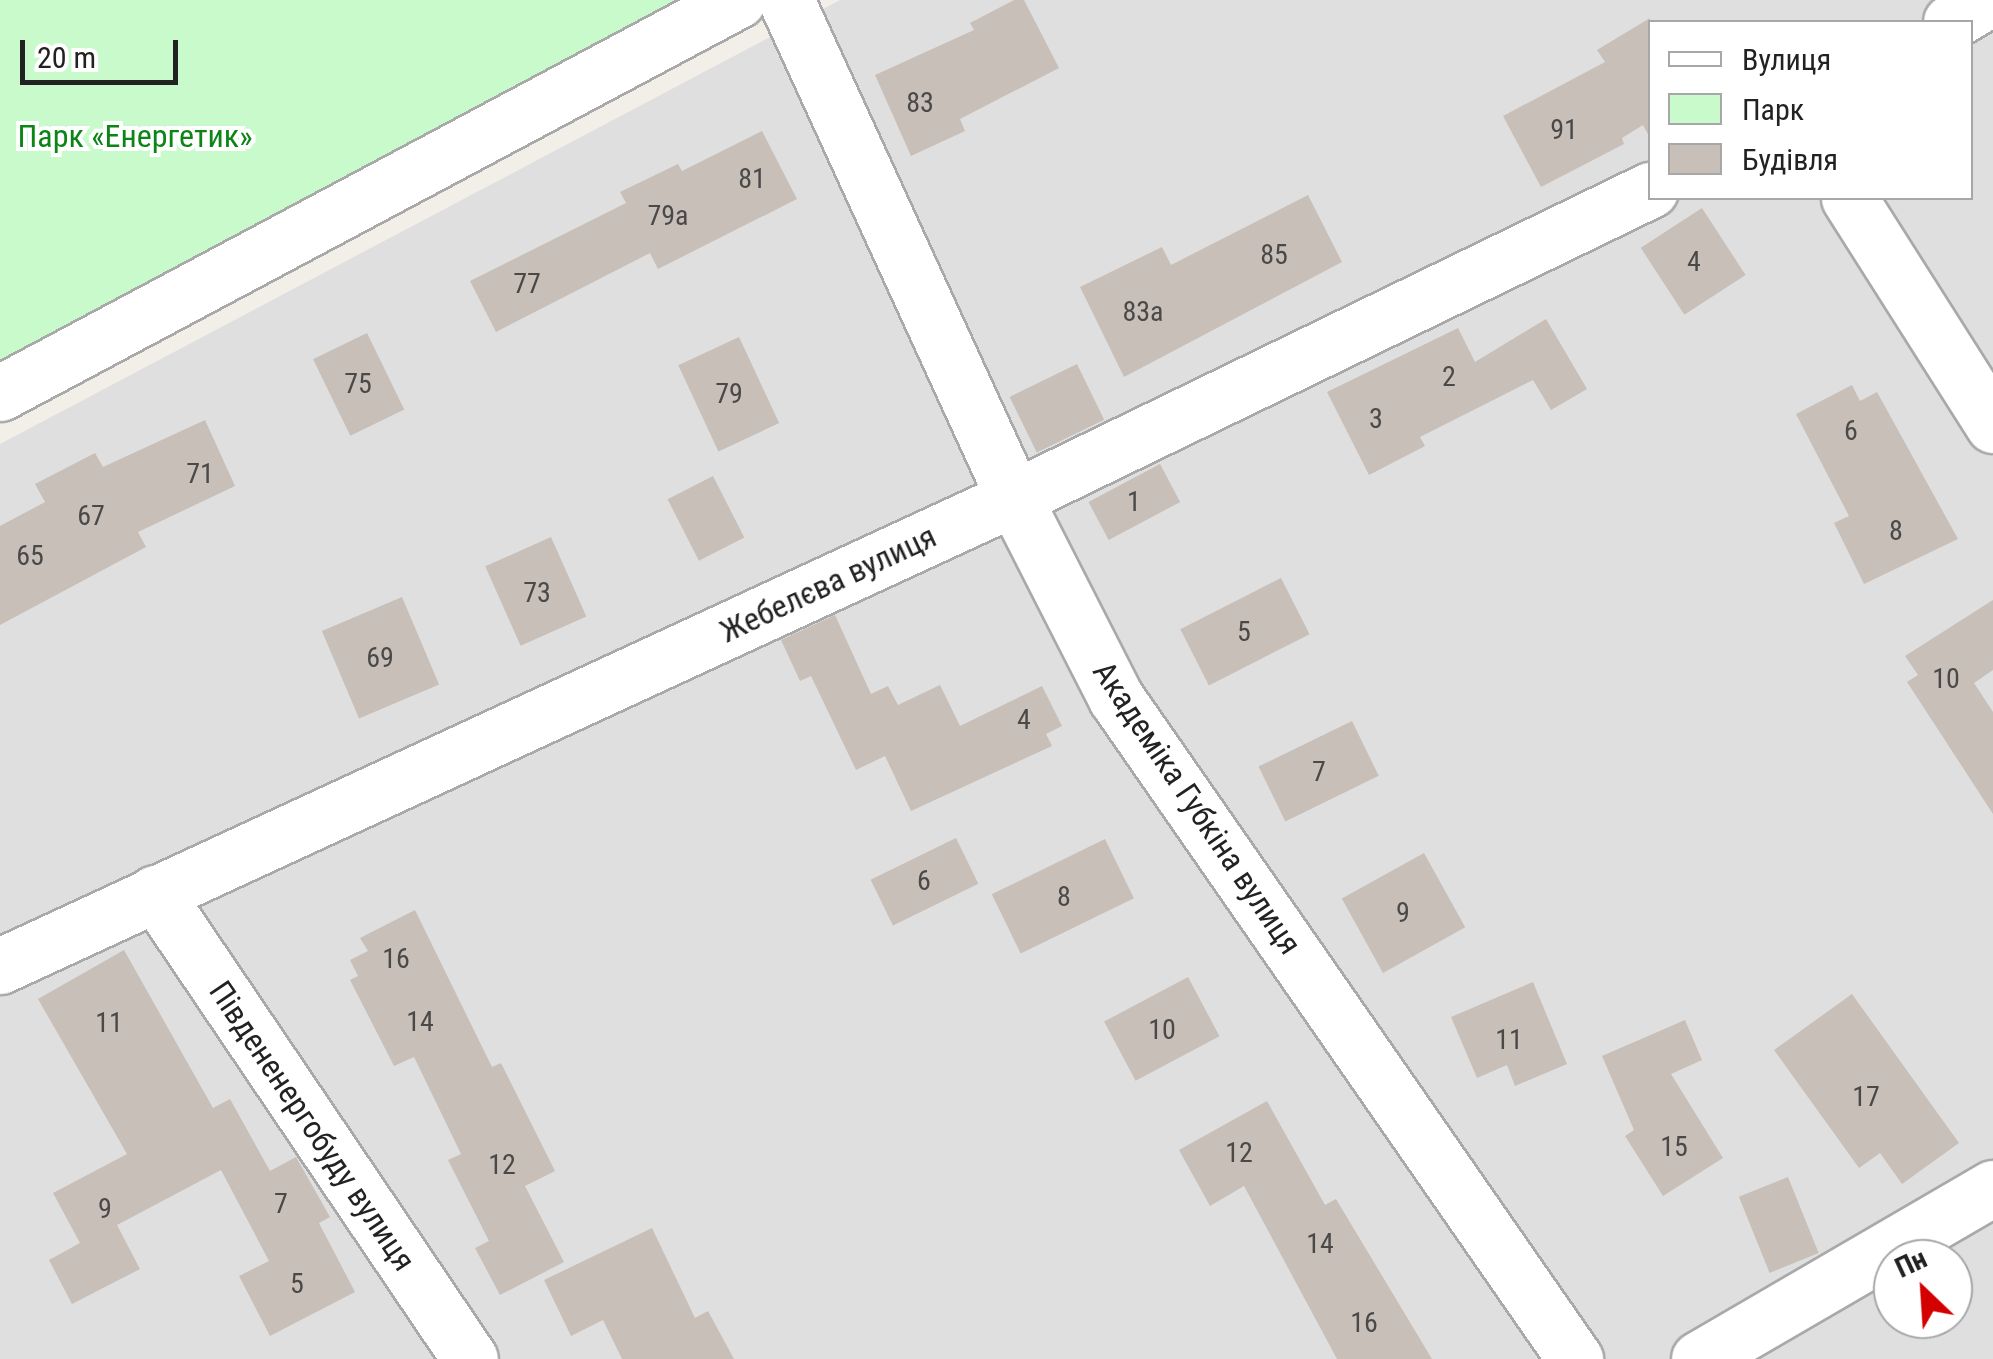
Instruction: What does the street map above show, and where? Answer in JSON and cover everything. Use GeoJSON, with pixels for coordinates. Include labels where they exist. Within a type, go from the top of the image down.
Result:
{"type":"FeatureCollection","features":[{"type":"Feature","properties":{"kind":"street"},"geometry":{"type":"LineString","coordinates":[[0,393],[738,0]]}},
{"type":"Feature","properties":{"kind":"street","name":"Академіка Губкіна вулиця"},"geometry":{"type":"LineString","coordinates":[[786,0],[1014,498],[1116,698],[1576,1359]]}},
{"type":"Feature","properties":{"kind":"street"},"geometry":{"type":"LineString","coordinates":[[1955,20],[1987,0]]}},
{"type":"Feature","properties":{"kind":"street","name":"Жебелєва вулиця"},"geometry":{"type":"LineString","coordinates":[[0,966],[1014,498],[1648,191]]}},
{"type":"Feature","properties":{"kind":"street"},"geometry":{"type":"LineString","coordinates":[[1851,200],[1993,426]]}},
{"type":"Feature","properties":{"kind":"street","name":"Південенергобуду вулиця"},"geometry":{"type":"LineString","coordinates":[[155,893],[470,1359]]}},
{"type":"Feature","properties":{"kind":"street"},"geometry":{"type":"LineString","coordinates":[[1699,1359],[1993,1188]]}},
{"type":"Feature","properties":{"kind":"shaded area"},"geometry":{"type":"Polygon","coordinates":[[[840,0],[1993,0],[1993,1359],[0,1359],[0,444],[840,0]]]}},
{"type":"Feature","properties":{"kind":"green space","name":"Парк «Енергетик»"},"geometry":{"type":"Polygon","coordinates":[[[0,0],[684,0],[0,360],[0,0]]]}},
{"type":"Feature","properties":{"kind":"building"},"geometry":{"type":"Polygon","coordinates":[[[1014,0],[1024,0],[1059,68],[960,119],[965,131],[911,156],[875,75],[974,30],[970,23],[1014,0]]]}},
{"type":"Feature","properties":{"kind":"building"},"geometry":{"type":"Polygon","coordinates":[[[1650,18],[1648,134],[1643,125],[1622,138],[1624,144],[1541,187],[1503,116],[1605,62],[1597,50],[1650,18]]]}},
{"type":"Feature","properties":{"kind":"building"},"geometry":{"type":"Polygon","coordinates":[[[762,131],[797,199],[658,269],[650,253],[496,332],[470,281],[626,203],[620,192],[678,164],[682,171],[762,131]]]}},
{"type":"Feature","properties":{"kind":"building"},"geometry":{"type":"Polygon","coordinates":[[[1308,195],[1342,262],[1124,377],[1080,287],[1162,247],[1171,265],[1308,195]]]}},
{"type":"Feature","properties":{"kind":"building"},"geometry":{"type":"Polygon","coordinates":[[[1702,208],[1746,275],[1684,315],[1641,248],[1702,208]]]}},
{"type":"Feature","properties":{"kind":"building"},"geometry":{"type":"Polygon","coordinates":[[[1546,319],[1587,389],[1551,410],[1533,380],[1420,437],[1425,446],[1369,475],[1327,392],[1458,328],[1475,362],[1546,319]]]}},
{"type":"Feature","properties":{"kind":"building"},"geometry":{"type":"Polygon","coordinates":[[[367,333],[404,409],[350,436],[313,359],[367,333]]]}},
{"type":"Feature","properties":{"kind":"building"},"geometry":{"type":"Polygon","coordinates":[[[739,337],[779,423],[718,451],[678,365],[739,337]]]}},
{"type":"Feature","properties":{"kind":"building"},"geometry":{"type":"Polygon","coordinates":[[[1077,364],[1104,420],[1037,453],[1010,397],[1077,364]]]}},
{"type":"Feature","properties":{"kind":"building"},"geometry":{"type":"Polygon","coordinates":[[[1852,385],[1860,401],[1877,392],[1958,539],[1864,584],[1834,523],[1849,516],[1796,414],[1852,385]]]}},
{"type":"Feature","properties":{"kind":"building"},"geometry":{"type":"Polygon","coordinates":[[[205,420],[235,486],[138,532],[146,547],[0,625],[0,526],[45,502],[35,484],[95,453],[103,467],[205,420]]]}},
{"type":"Feature","properties":{"kind":"building"},"geometry":{"type":"Polygon","coordinates":[[[1160,464],[1180,502],[1109,540],[1088,502],[1160,464]]]}},
{"type":"Feature","properties":{"kind":"building"},"geometry":{"type":"Polygon","coordinates":[[[713,476],[744,537],[699,561],[668,499],[713,476]]]}},
{"type":"Feature","properties":{"kind":"building"},"geometry":{"type":"Polygon","coordinates":[[[551,537],[586,616],[521,646],[485,566],[551,537]]]}},
{"type":"Feature","properties":{"kind":"building"},"geometry":{"type":"Polygon","coordinates":[[[1281,578],[1310,634],[1209,685],[1180,629],[1281,578]]]}},
{"type":"Feature","properties":{"kind":"building"},"geometry":{"type":"Polygon","coordinates":[[[402,597],[439,684],[359,718],[322,631],[402,597]]]}},
{"type":"Feature","properties":{"kind":"building"},"geometry":{"type":"Polygon","coordinates":[[[1993,600],[1993,670],[1974,683],[1993,712],[1993,814],[1907,682],[1918,675],[1905,656],[1993,600]]]}},
{"type":"Feature","properties":{"kind":"building"},"geometry":{"type":"Polygon","coordinates":[[[835,615],[871,694],[888,686],[898,705],[940,685],[960,726],[1042,686],[1062,726],[1046,734],[1052,746],[911,811],[885,756],[856,770],[811,676],[800,681],[781,640],[835,615]]]}},
{"type":"Feature","properties":{"kind":"building"},"geometry":{"type":"Polygon","coordinates":[[[1352,721],[1379,776],[1285,821],[1259,767],[1352,721]]]}},
{"type":"Feature","properties":{"kind":"building"},"geometry":{"type":"Polygon","coordinates":[[[956,838],[978,884],[893,925],[871,880],[956,838]]]}},
{"type":"Feature","properties":{"kind":"building"},"geometry":{"type":"Polygon","coordinates":[[[1105,839],[1134,898],[1021,954],[992,894],[1105,839]]]}},
{"type":"Feature","properties":{"kind":"building"},"geometry":{"type":"Polygon","coordinates":[[[1424,853],[1465,927],[1383,973],[1342,899],[1424,853]]]}},
{"type":"Feature","properties":{"kind":"building"},"geometry":{"type":"Polygon","coordinates":[[[415,910],[492,1067],[501,1063],[555,1171],[525,1186],[564,1262],[500,1295],[475,1248],[489,1241],[448,1160],[461,1154],[414,1057],[394,1066],[350,980],[358,976],[350,960],[368,951],[360,938],[415,910]]]}},
{"type":"Feature","properties":{"kind":"building"},"geometry":{"type":"Polygon","coordinates":[[[124,950],[213,1108],[230,1099],[270,1171],[296,1157],[330,1217],[319,1223],[355,1292],[270,1336],[239,1276],[269,1261],[221,1170],[117,1225],[140,1269],[72,1304],[49,1260],[80,1243],[53,1193],[127,1154],[38,999],[124,950]]]}},
{"type":"Feature","properties":{"kind":"building"},"geometry":{"type":"Polygon","coordinates":[[[1188,977],[1219,1036],[1136,1081],[1104,1022],[1188,977]]]}},
{"type":"Feature","properties":{"kind":"building"},"geometry":{"type":"Polygon","coordinates":[[[1533,982],[1567,1064],[1515,1086],[1507,1065],[1477,1078],[1451,1017],[1533,982]]]}},
{"type":"Feature","properties":{"kind":"building"},"geometry":{"type":"Polygon","coordinates":[[[1852,994],[1959,1143],[1902,1184],[1880,1153],[1859,1168],[1774,1050],[1852,994]]]}},
{"type":"Feature","properties":{"kind":"building"},"geometry":{"type":"Polygon","coordinates":[[[1685,1020],[1702,1060],[1671,1074],[1723,1158],[1663,1196],[1625,1136],[1634,1130],[1602,1056],[1685,1020]]]}},
{"type":"Feature","properties":{"kind":"building"},"geometry":{"type":"Polygon","coordinates":[[[1267,1101],[1325,1205],[1336,1199],[1432,1359],[1337,1359],[1244,1186],[1210,1206],[1179,1150],[1267,1101]]]}},
{"type":"Feature","properties":{"kind":"building"},"geometry":{"type":"Polygon","coordinates":[[[1788,1177],[1819,1253],[1770,1273],[1739,1197],[1788,1177]]]}},
{"type":"Feature","properties":{"kind":"building"},"geometry":{"type":"Polygon","coordinates":[[[652,1228],[695,1318],[708,1311],[734,1359],[622,1359],[603,1320],[571,1336],[544,1280],[652,1228]]]}}]}
